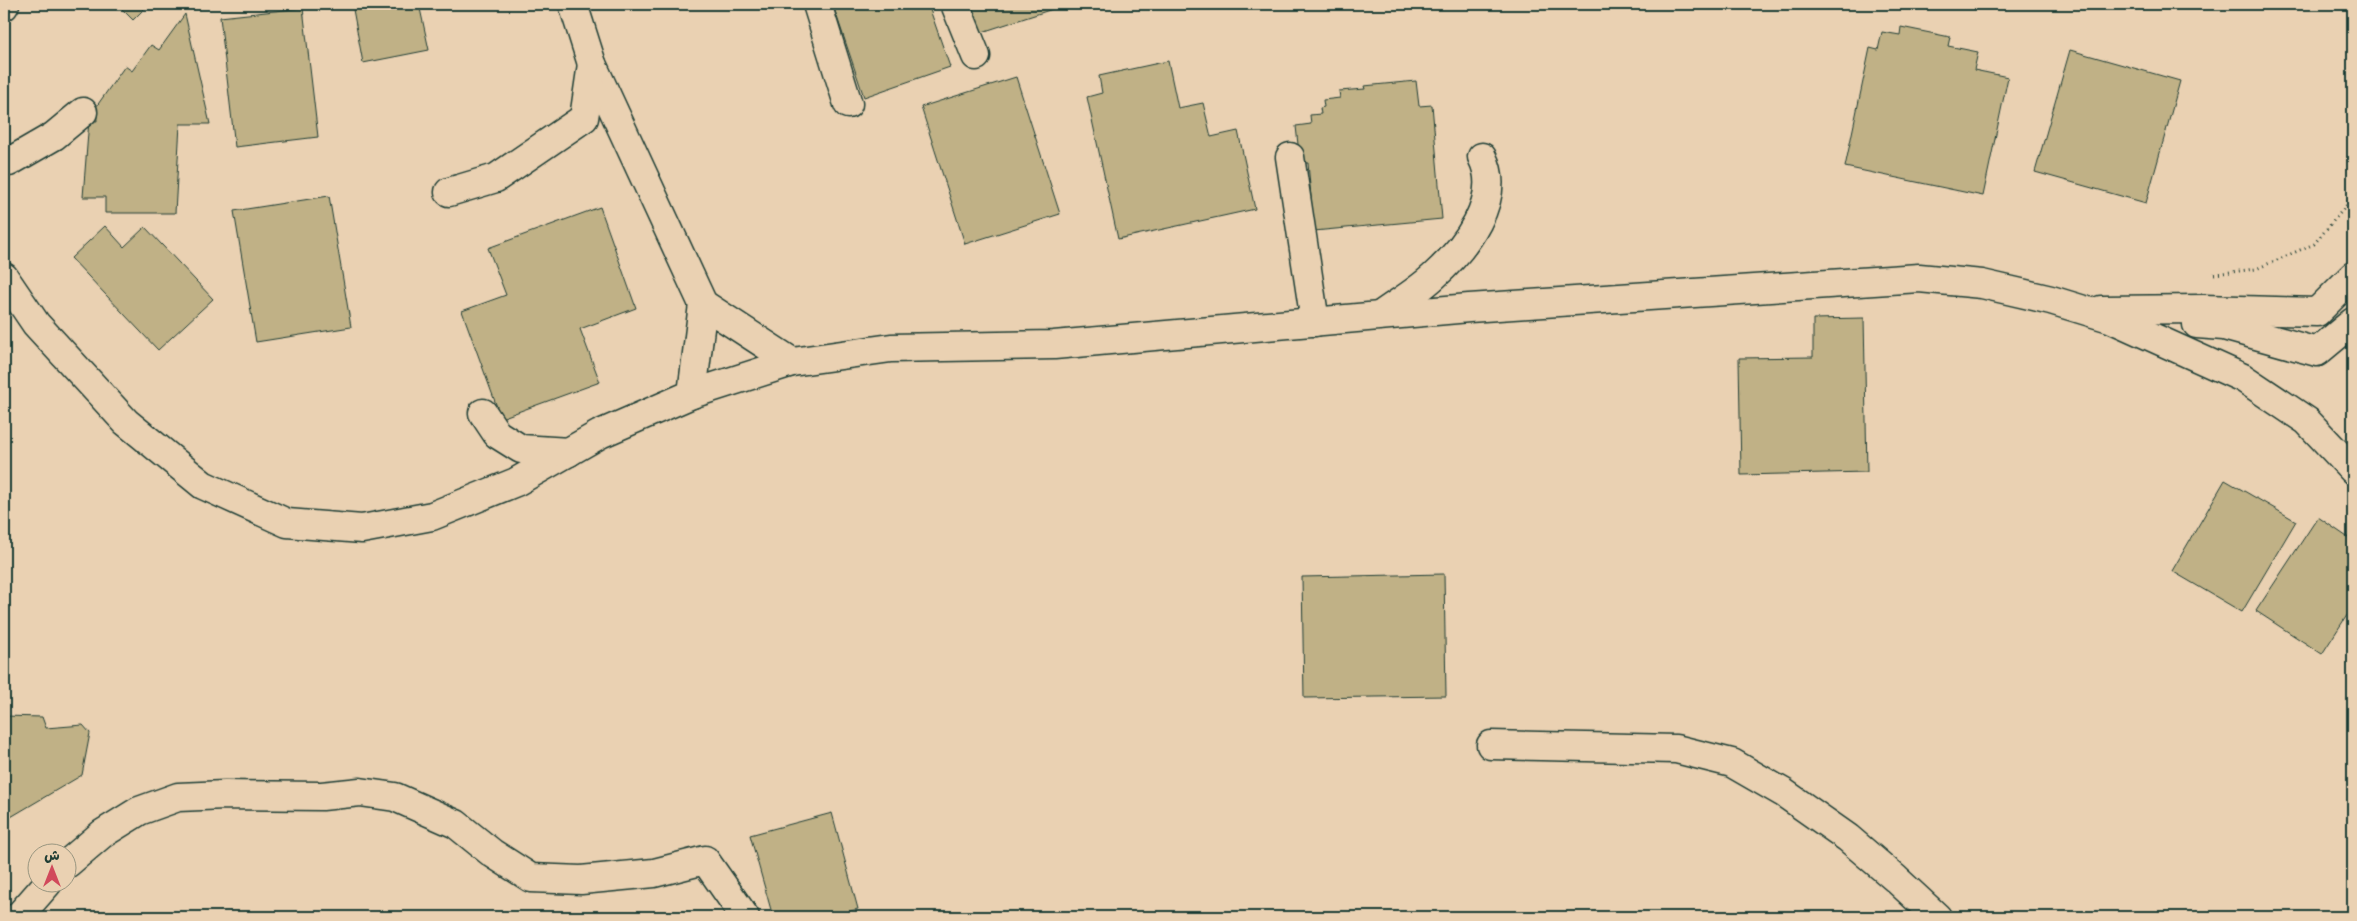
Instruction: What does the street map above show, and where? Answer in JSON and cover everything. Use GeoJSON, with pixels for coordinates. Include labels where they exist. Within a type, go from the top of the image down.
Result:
{"type":"FeatureCollection","features":[{"type":"Feature","properties":{"kind":"street"},"geometry":{"type":"LineString","coordinates":[[573,4],[592,64],[703,304],[692,394]]}},
{"type":"Feature","properties":{"kind":"street"},"geometry":{"type":"LineString","coordinates":[[817,4],[848,104]]}},
{"type":"Feature","properties":{"kind":"street"},"geometry":{"type":"LineString","coordinates":[[955,4],[976,56]]}},
{"type":"Feature","properties":{"kind":"street"},"geometry":{"type":"LineString","coordinates":[[449,192],[496,178],[584,118],[592,64]]}},
{"type":"Feature","properties":{"kind":"street"},"geometry":{"type":"LineString","coordinates":[[4,162],[9,162],[54,136],[83,112]]}},
{"type":"Feature","properties":{"kind":"street"},"geometry":{"type":"LineString","coordinates":[[1290,157],[1315,322]]}},
{"type":"Feature","properties":{"kind":"street"},"geometry":{"type":"LineString","coordinates":[[1380,316],[1433,277],[1458,253],[1478,223],[1488,194],[1488,168],[1482,157]]}},
{"type":"Feature","properties":{"kind":"street"},"geometry":{"type":"LineString","coordinates":[[2084,310],[2202,309],[2317,312],[2353,276]]}},
{"type":"Feature","properties":{"kind":"street"},"geometry":{"type":"LineString","coordinates":[[4,277],[36,324],[126,422],[203,485],[286,523],[362,529],[432,516],[516,482],[600,434],[692,394],[792,362],[891,348],[1054,345],[1470,308],[1919,278],[1982,284],[2051,300],[2110,318],[2243,378],[2307,421],[2353,470]]}},
{"type":"Feature","properties":{"kind":"street"},"geometry":{"type":"LineString","coordinates":[[703,304],[792,362]]}},
{"type":"Feature","properties":{"kind":"street"},"geometry":{"type":"LineString","coordinates":[[2110,318],[2224,326],[2317,352],[2353,322]]}},
{"type":"Feature","properties":{"kind":"street"},"geometry":{"type":"LineString","coordinates":[[483,414],[497,434],[520,449],[568,452]]}},
{"type":"Feature","properties":{"kind":"street"},"geometry":{"type":"LineString","coordinates":[[1491,745],[1676,750],[1732,763],[1784,793],[1848,838],[1896,879],[1936,917]]}},
{"type":"Feature","properties":{"kind":"street"},"geometry":{"type":"LineString","coordinates":[[78,855],[110,829],[139,811],[178,796],[322,796],[360,792],[395,797],[456,824],[492,854],[531,878],[552,880],[654,873],[706,860],[745,917]]}},
{"type":"Feature","properties":{"kind":"street"},"geometry":{"type":"LineString","coordinates":[[18,917],[38,894]]}},
{"type":"Feature","properties":{"kind":"path"},"geometry":{"type":"LineString","coordinates":[[2208,274],[2256,269],[2314,244],[2346,206],[2353,192]]}},
{"type":"Feature","properties":{"kind":"building"},"geometry":{"type":"Polygon","coordinates":[[[117,4],[149,4],[133,20],[117,4]]]}},
{"type":"Feature","properties":{"kind":"building"},"geometry":{"type":"Polygon","coordinates":[[[352,4],[419,4],[429,50],[363,63],[352,4]]]}},
{"type":"Feature","properties":{"kind":"building"},"geometry":{"type":"Polygon","coordinates":[[[928,4],[950,67],[864,97],[833,5],[928,4]]]}},
{"type":"Feature","properties":{"kind":"building"},"geometry":{"type":"Polygon","coordinates":[[[966,4],[1068,4],[976,34],[966,4]]]}},
{"type":"Feature","properties":{"kind":"building"},"geometry":{"type":"Polygon","coordinates":[[[303,8],[318,137],[235,147],[220,17],[303,8]]]}},
{"type":"Feature","properties":{"kind":"building"},"geometry":{"type":"Polygon","coordinates":[[[185,14],[210,124],[180,124],[175,213],[105,213],[105,197],[83,197],[89,120],[97,121],[96,107],[125,66],[132,71],[151,45],[159,50],[185,14]]]}},
{"type":"Feature","properties":{"kind":"building"},"geometry":{"type":"Polygon","coordinates":[[[1901,27],[1950,37],[1948,46],[1978,52],[1974,70],[2008,77],[1983,196],[1845,167],[1870,48],[1878,50],[1882,32],[1900,35],[1901,27]]]}},
{"type":"Feature","properties":{"kind":"building"},"geometry":{"type":"Polygon","coordinates":[[[2070,50],[2180,81],[2146,203],[2035,172],[2070,50]]]}},
{"type":"Feature","properties":{"kind":"building"},"geometry":{"type":"Polygon","coordinates":[[[1168,61],[1178,108],[1203,103],[1211,137],[1238,131],[1255,209],[1118,239],[1087,97],[1102,93],[1099,76],[1168,61]]]}},
{"type":"Feature","properties":{"kind":"building"},"geometry":{"type":"Polygon","coordinates":[[[1016,77],[1060,214],[965,244],[921,107],[1016,77]]]}},
{"type":"Feature","properties":{"kind":"building"},"geometry":{"type":"Polygon","coordinates":[[[1416,81],[1419,106],[1432,105],[1442,219],[1314,231],[1308,163],[1300,163],[1296,126],[1311,124],[1310,115],[1321,114],[1320,108],[1324,107],[1323,100],[1340,98],[1339,91],[1365,89],[1364,86],[1416,81]]]}},
{"type":"Feature","properties":{"kind":"building"},"geometry":{"type":"Polygon","coordinates":[[[329,196],[351,327],[256,342],[234,211],[329,196]]]}},
{"type":"Feature","properties":{"kind":"building"},"geometry":{"type":"Polygon","coordinates":[[[600,207],[636,308],[580,329],[600,382],[501,418],[462,311],[506,295],[488,248],[600,207]]]}},
{"type":"Feature","properties":{"kind":"building"},"geometry":{"type":"Polygon","coordinates":[[[105,226],[124,247],[145,227],[213,299],[158,350],[71,258],[105,226]]]}},
{"type":"Feature","properties":{"kind":"building"},"geometry":{"type":"Polygon","coordinates":[[[1864,318],[1867,472],[1741,475],[1739,358],[1813,357],[1813,319],[1864,318]]]}},
{"type":"Feature","properties":{"kind":"building"},"geometry":{"type":"Polygon","coordinates":[[[2225,480],[2296,521],[2242,612],[2172,571],[2225,480]]]}},
{"type":"Feature","properties":{"kind":"building"},"geometry":{"type":"Polygon","coordinates":[[[2318,517],[2353,541],[2353,606],[2322,654],[2256,611],[2318,517]]]}},
{"type":"Feature","properties":{"kind":"building"},"geometry":{"type":"Polygon","coordinates":[[[1444,574],[1446,696],[1304,698],[1302,577],[1444,574]]]}},
{"type":"Feature","properties":{"kind":"building"},"geometry":{"type":"Polygon","coordinates":[[[4,716],[42,717],[46,728],[83,725],[90,733],[82,775],[4,821],[4,716]]]}},
{"type":"Feature","properties":{"kind":"building"},"geometry":{"type":"Polygon","coordinates":[[[832,813],[858,909],[827,917],[773,917],[750,835],[832,813]]]}}]}
